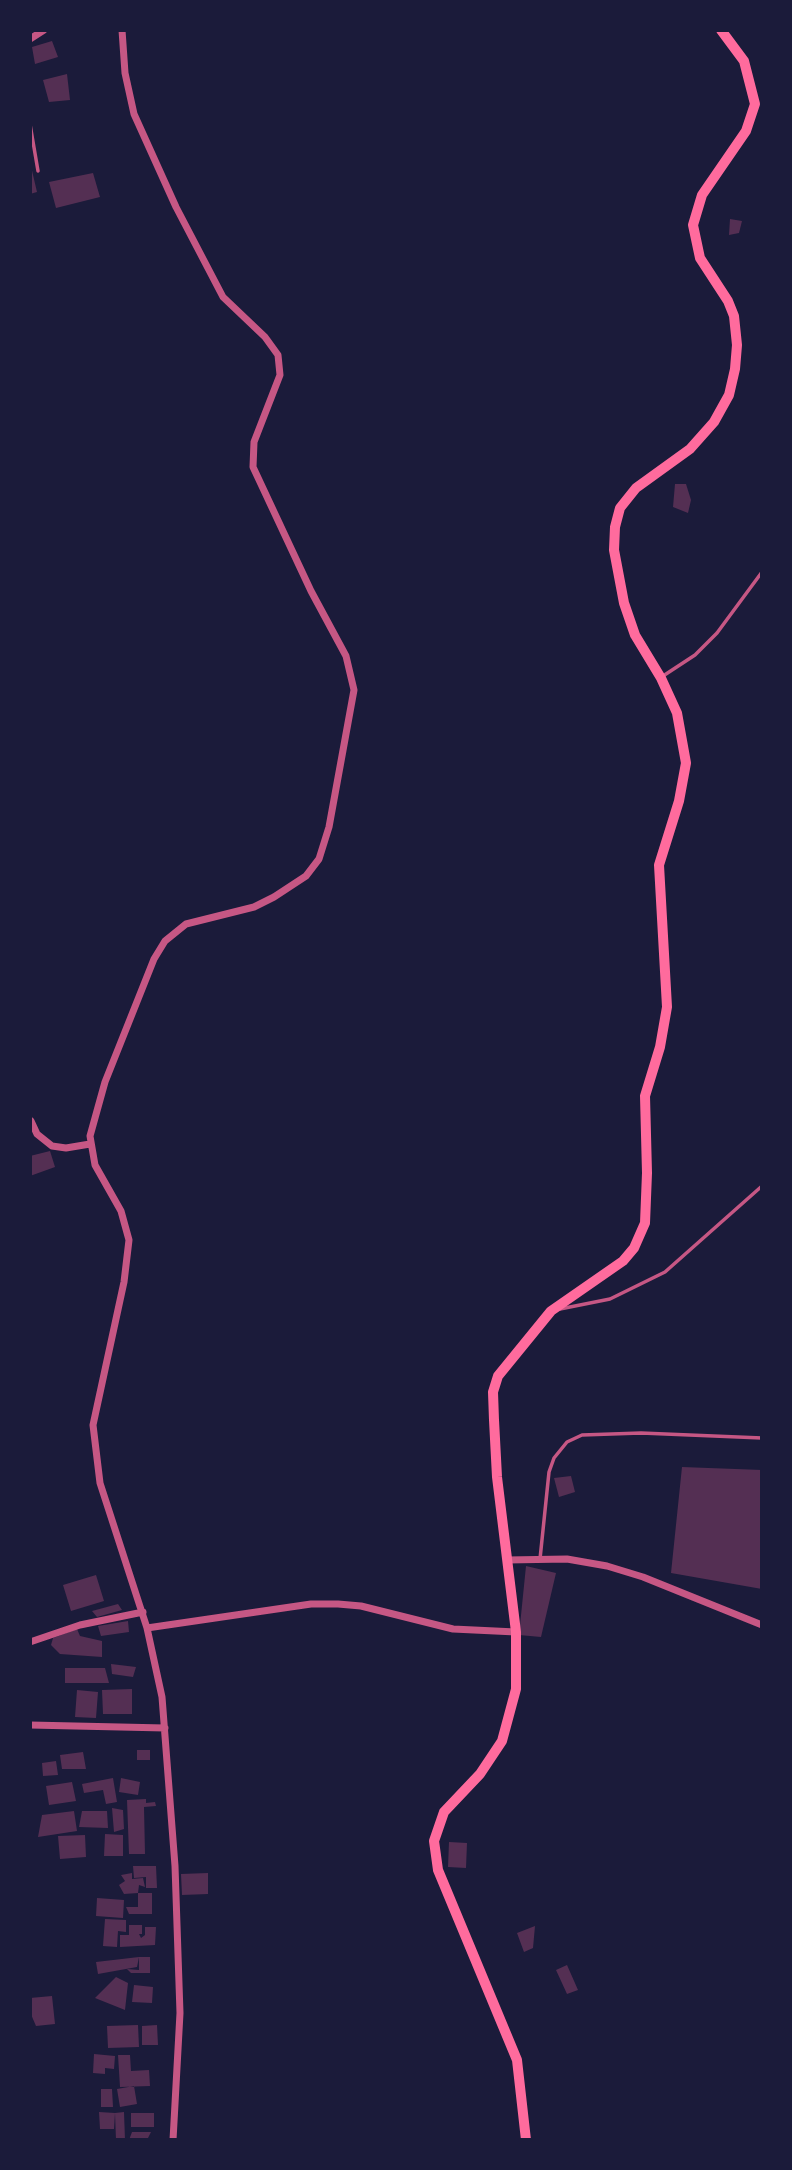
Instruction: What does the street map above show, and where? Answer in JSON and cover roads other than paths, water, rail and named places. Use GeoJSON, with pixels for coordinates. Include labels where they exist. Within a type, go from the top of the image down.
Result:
{"type":"FeatureCollection","features":[{"type":"Feature","properties":{"kind":"main road"},"geometry":{"type":"LineString","coordinates":[[526,2140],[517,2060],[434,1854],[436,1832],[444,1812],[495,1753],[508,1724],[516,1680],[516,1632],[497,1477],[494,1392],[502,1368],[551,1311],[623,1261],[634,1248],[645,1223],[645,1096],[660,1047],[667,1007],[659,865],[679,801],[686,763],[677,713],[661,678],[635,635],[624,603],[614,550],[615,527],[620,508],[636,488],[690,449],[714,422],[729,395],[735,369],[737,345],[734,316],[728,301],[700,258],[693,225],[702,195],[746,131],[755,104],[751,79],[744,61],[721,30]]}},
{"type":"Feature","properties":{"kind":"street"},"geometry":{"type":"LineString","coordinates":[[30,39],[44,30]]}},
{"type":"Feature","properties":{"kind":"street"},"geometry":{"type":"LineString","coordinates":[[122,30],[125,73],[134,114],[187,229],[223,297],[265,337],[278,355],[280,375],[254,442],[253,467],[311,591],[346,656],[354,690],[329,827],[319,859],[306,876],[274,897],[254,907],[186,923],[165,941],[154,959],[105,1082],[94,1118],[90,1144],[102,1181],[127,1225],[129,1240],[124,1282],[95,1404],[93,1425],[100,1483],[143,1612],[162,1697],[175,1866],[180,2013],[173,2140]]}},
{"type":"Feature","properties":{"kind":"street"},"geometry":{"type":"LineString","coordinates":[[31,1121],[37,1134],[52,1146],[66,1148],[90,1144]]}},
{"type":"Feature","properties":{"kind":"street"},"geometry":{"type":"LineString","coordinates":[[507,1560],[567,1559],[607,1566],[643,1577],[762,1625]]}},
{"type":"Feature","properties":{"kind":"street"},"geometry":{"type":"LineString","coordinates":[[147,1628],[310,1604],[338,1604],[361,1606],[453,1629],[516,1632]]}},
{"type":"Feature","properties":{"kind":"street"},"geometry":{"type":"LineString","coordinates":[[30,1642],[80,1625],[143,1612]]}},
{"type":"Feature","properties":{"kind":"street"},"geometry":{"type":"LineString","coordinates":[[30,1725],[165,1728]]}},
{"type":"Feature","properties":{"kind":"lane"},"geometry":{"type":"LineString","coordinates":[[30,124],[38,171]]}},
{"type":"Feature","properties":{"kind":"lane"},"geometry":{"type":"LineString","coordinates":[[661,678],[695,655],[717,633],[762,572]]}},
{"type":"Feature","properties":{"kind":"lane"},"geometry":{"type":"LineString","coordinates":[[551,1311],[610,1298],[637,1288],[665,1272],[762,1186]]}},
{"type":"Feature","properties":{"kind":"lane"},"geometry":{"type":"LineString","coordinates":[[540,1559],[549,1472],[554,1458],[567,1442],[582,1435],[641,1433],[762,1438]]}}]}
